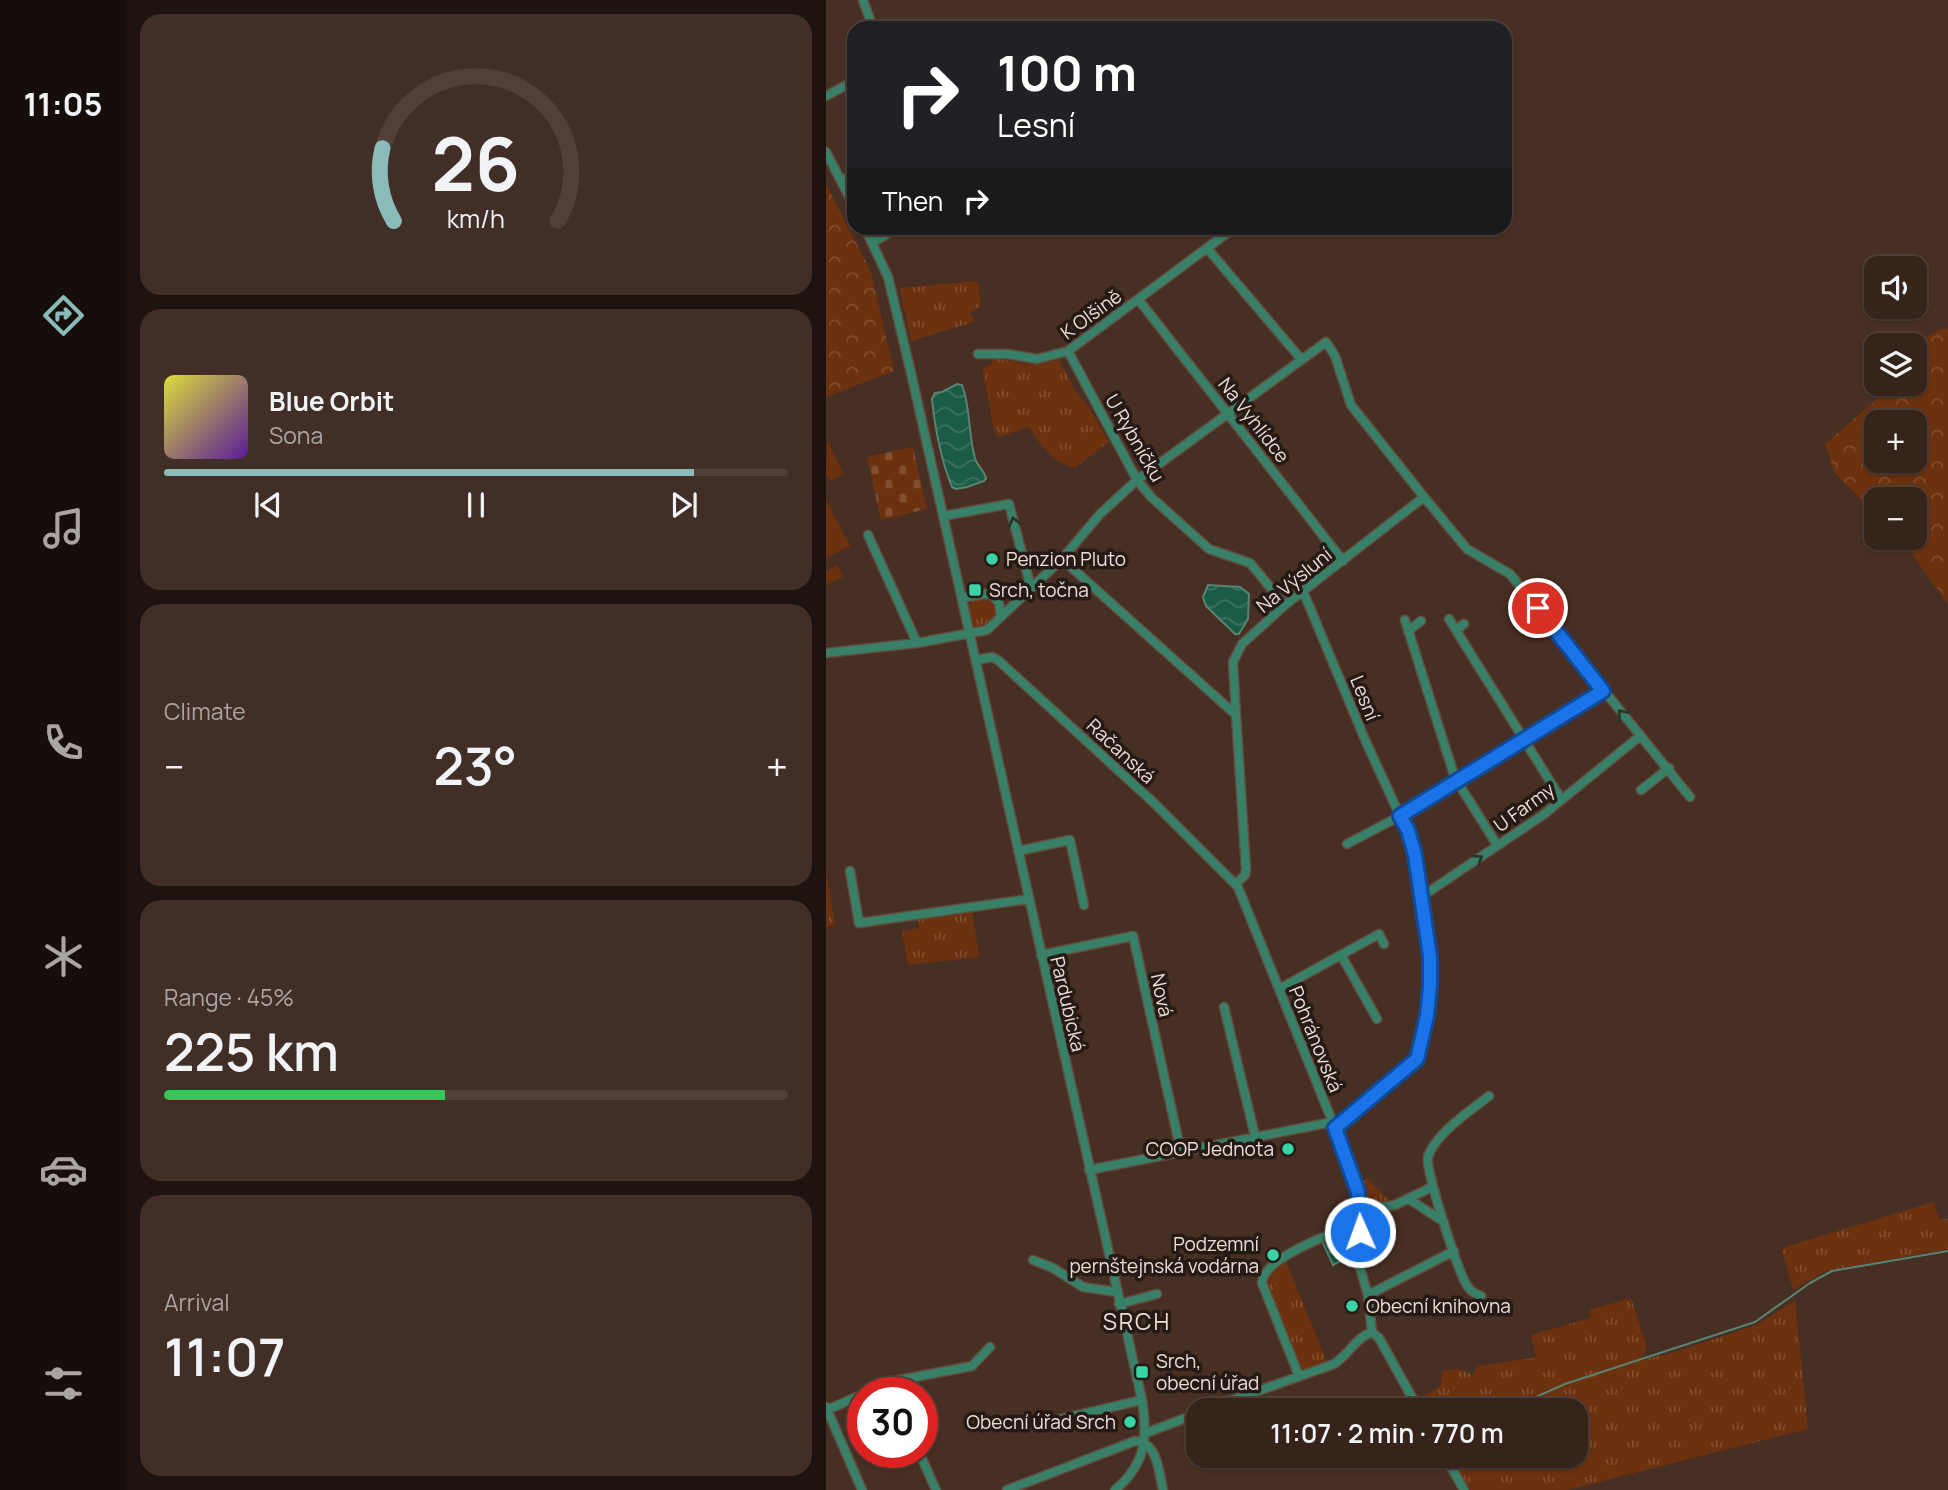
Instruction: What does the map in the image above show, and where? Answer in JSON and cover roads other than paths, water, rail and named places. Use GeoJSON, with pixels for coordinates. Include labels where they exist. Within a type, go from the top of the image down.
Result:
{"type":"FeatureCollection","features":[{"type":"Feature","properties":{"kind":"street"},"geometry":{"type":"LineString","coordinates":[[863,0],[870,21]]}},
{"type":"Feature","properties":{"kind":"street"},"geometry":{"type":"LineString","coordinates":[[826,96],[847,85]]}},
{"type":"Feature","properties":{"kind":"street"},"geometry":{"type":"LineString","coordinates":[[826,152],[847,193]]}},
{"type":"Feature","properties":{"kind":"street"},"geometry":{"type":"LineString","coordinates":[[841,181],[847,178]]}},
{"type":"Feature","properties":{"kind":"street","name":"Pardubická"},"geometry":{"type":"LineString","coordinates":[[869,235],[888,277],[915,389],[1142,1400],[1146,1433],[1144,1443],[1133,1471],[1115,1490]]}},
{"type":"Feature","properties":{"kind":"street"},"geometry":{"type":"LineString","coordinates":[[873,242],[886,235]]}},
{"type":"Feature","properties":{"kind":"street","name":"K Olšině"},"geometry":{"type":"LineString","coordinates":[[978,354],[1008,354],[1037,359],[1068,351],[1225,235]]}},
{"type":"Feature","properties":{"kind":"street"},"geometry":{"type":"LineString","coordinates":[[1207,248],[1301,359]]}},
{"type":"Feature","properties":{"kind":"street","name":"Na Vyhlídce"},"geometry":{"type":"LineString","coordinates":[[1138,299],[1343,561]]}},
{"type":"Feature","properties":{"kind":"street"},"geometry":{"type":"LineString","coordinates":[[826,653],[917,643],[989,629],[1062,559],[1100,514],[1137,480],[1326,342],[1335,356],[1351,405],[1424,497],[1467,549],[1510,574],[1690,797]]}},
{"type":"Feature","properties":{"kind":"street","name":"U Rybníčku"},"geometry":{"type":"LineString","coordinates":[[1068,351],[1137,480],[1151,497],[1209,549],[1250,563],[1285,605]]}},
{"type":"Feature","properties":{"kind":"street","name":"Na Výsluní"},"geometry":{"type":"LineString","coordinates":[[1236,884],[1246,869],[1234,656],[1241,644],[1285,605],[1424,497]]}},
{"type":"Feature","properties":{"kind":"street"},"geometry":{"type":"LineString","coordinates":[[943,516],[1009,504],[1031,588]]}},
{"type":"Feature","properties":{"kind":"street"},"geometry":{"type":"LineString","coordinates":[[868,535],[917,643]]}},
{"type":"Feature","properties":{"kind":"street"},"geometry":{"type":"LineString","coordinates":[[1062,559],[1236,715]]}},
{"type":"Feature","properties":{"kind":"street","name":"Lesní"},"geometry":{"type":"LineString","coordinates":[[1303,591],[1366,742],[1408,830],[1415,855],[1430,957],[1427,1016],[1417,1059],[1333,1125]]}},
{"type":"Feature","properties":{"kind":"street"},"geometry":{"type":"LineString","coordinates":[[962,598],[992,595],[999,603],[1001,617]]}},
{"type":"Feature","properties":{"kind":"street"},"geometry":{"type":"LineString","coordinates":[[1449,619],[1561,799]]}},
{"type":"Feature","properties":{"kind":"street"},"geometry":{"type":"LineString","coordinates":[[1405,620],[1458,782],[1497,845]]}},
{"type":"Feature","properties":{"kind":"street"},"geometry":{"type":"LineString","coordinates":[[1408,631],[1420,621]]}},
{"type":"Feature","properties":{"kind":"street"},"geometry":{"type":"LineString","coordinates":[[1456,630],[1464,624]]}},
{"type":"Feature","properties":{"kind":"street","name":"Račanská"},"geometry":{"type":"LineString","coordinates":[[976,660],[992,657],[998,660],[1162,811],[1236,884]]}},
{"type":"Feature","properties":{"kind":"street"},"geometry":{"type":"LineString","coordinates":[[1347,844],[1458,782],[1603,691]]}},
{"type":"Feature","properties":{"kind":"street","name":"U Farmy"},"geometry":{"type":"LineString","coordinates":[[1421,897],[1561,799],[1640,736]]}},
{"type":"Feature","properties":{"kind":"street"},"geometry":{"type":"LineString","coordinates":[[1641,790],[1668,768]]}},
{"type":"Feature","properties":{"kind":"street"},"geometry":{"type":"LineString","coordinates":[[1018,851],[1070,840],[1084,905]]}},
{"type":"Feature","properties":{"kind":"street"},"geometry":{"type":"LineString","coordinates":[[850,871],[859,923],[1028,899]]}},
{"type":"Feature","properties":{"kind":"street","name":"Pohránovská"},"geometry":{"type":"LineString","coordinates":[[1236,884],[1354,1178],[1360,1210],[1359,1258],[1368,1295],[1372,1332]]}},
{"type":"Feature","properties":{"kind":"street"},"geometry":{"type":"LineString","coordinates":[[1279,989],[1379,934],[1384,944]]}},
{"type":"Feature","properties":{"kind":"street","name":"Nová"},"geometry":{"type":"LineString","coordinates":[[1041,954],[1133,936],[1181,1152]]}},
{"type":"Feature","properties":{"kind":"street"},"geometry":{"type":"LineString","coordinates":[[1341,955],[1377,1019]]}},
{"type":"Feature","properties":{"kind":"street"},"geometry":{"type":"LineString","coordinates":[[1224,1007],[1255,1136]]}},
{"type":"Feature","properties":{"kind":"street"},"geometry":{"type":"LineString","coordinates":[[1481,1296],[1466,1286],[1432,1187],[1427,1162],[1441,1138],[1489,1096]]}},
{"type":"Feature","properties":{"kind":"street"},"geometry":{"type":"LineString","coordinates":[[1089,1170],[1255,1136],[1333,1125]]}},
{"type":"Feature","properties":{"kind":"street"},"geometry":{"type":"LineString","coordinates":[[1360,1210],[1388,1207],[1432,1187]]}},
{"type":"Feature","properties":{"kind":"street"},"geometry":{"type":"LineString","coordinates":[[1409,1199],[1444,1222]]}},
{"type":"Feature","properties":{"kind":"street"},"geometry":{"type":"LineString","coordinates":[[1299,1376],[1262,1283],[1263,1273],[1269,1266],[1294,1251],[1360,1223]]}},
{"type":"Feature","properties":{"kind":"street"},"geometry":{"type":"LineString","coordinates":[[1368,1295],[1454,1251]]}},
{"type":"Feature","properties":{"kind":"street"},"geometry":{"type":"LineString","coordinates":[[1033,1260],[1083,1287],[1116,1292]]}},
{"type":"Feature","properties":{"kind":"street"},"geometry":{"type":"LineString","coordinates":[[1119,1304],[1157,1294]]}},
{"type":"Feature","properties":{"kind":"street"},"geometry":{"type":"LineString","coordinates":[[1238,1398],[1340,1360],[1359,1339],[1372,1332],[1379,1338],[1412,1398]]}},
{"type":"Feature","properties":{"kind":"street"},"geometry":{"type":"LineString","coordinates":[[914,1377],[972,1366],[990,1346]]}},
{"type":"Feature","properties":{"kind":"street"},"geometry":{"type":"LineString","coordinates":[[847,1400],[827,1408],[862,1490]]}},
{"type":"Feature","properties":{"kind":"street"},"geometry":{"type":"LineString","coordinates":[[1035,1425],[1142,1400]]}},
{"type":"Feature","properties":{"kind":"street"},"geometry":{"type":"LineString","coordinates":[[1146,1433],[1186,1418]]}},
{"type":"Feature","properties":{"kind":"street"},"geometry":{"type":"LineString","coordinates":[[1007,1490],[1135,1441],[1144,1443],[1155,1455],[1163,1490]]}},
{"type":"Feature","properties":{"kind":"street"},"geometry":{"type":"LineString","coordinates":[[926,1468],[936,1490]]}},
{"type":"Feature","properties":{"kind":"street"},"geometry":{"type":"LineString","coordinates":[[1452,1468],[1464,1490]]}},
{"type":"Feature","properties":{"kind":"water"},"geometry":{"type":"Polygon","coordinates":[[[957,384],[962,385],[965,394],[975,458],[986,478],[984,481],[956,489],[952,487],[942,455],[932,399],[935,393],[957,384]]]}},
{"type":"Feature","properties":{"kind":"water"},"geometry":{"type":"Polygon","coordinates":[[[1208,585],[1240,587],[1249,594],[1248,619],[1239,634],[1235,634],[1206,606],[1203,597],[1208,585]]]}},
{"type":"Feature","properties":{"kind":"water"},"geometry":{"type":"Polygon","coordinates":[[[1340,1234],[1348,1257],[1333,1265],[1322,1241],[1340,1234]]]}},
{"type":"Feature","properties":{"kind":"waterway"},"geometry":{"type":"LineString","coordinates":[[1534,1398],[1565,1384],[1755,1322],[1810,1283],[1832,1271],[1948,1251]]}},
{"type":"Feature","properties":{"kind":"place","name":"Penzion Pluto"},"geometry":{"type":"Point","coordinates":[992,559]}},
{"type":"Feature","properties":{"kind":"place","name":"Srch, točna"},"geometry":{"type":"Point","coordinates":[975,590]}},
{"type":"Feature","properties":{"kind":"place","name":"COOP Jednota"},"geometry":{"type":"Point","coordinates":[1288,1149]}},
{"type":"Feature","properties":{"kind":"place","name":"Podzemní pernštejnská vodárna"},"geometry":{"type":"Point","coordinates":[1273,1255]}},
{"type":"Feature","properties":{"kind":"place","name":"Obecní knihovna"},"geometry":{"type":"Point","coordinates":[1352,1306]}},
{"type":"Feature","properties":{"kind":"place","name":"Srch, obecní úřad"},"geometry":{"type":"Point","coordinates":[1142,1372]}},
{"type":"Feature","properties":{"kind":"place","name":"Obecní úřad Srch"},"geometry":{"type":"Point","coordinates":[1130,1422]}},
{"type":"Feature","properties":{"kind":"district","name":"SRCH"},"geometry":{"type":"Point","coordinates":[1137,1322]}}]}
